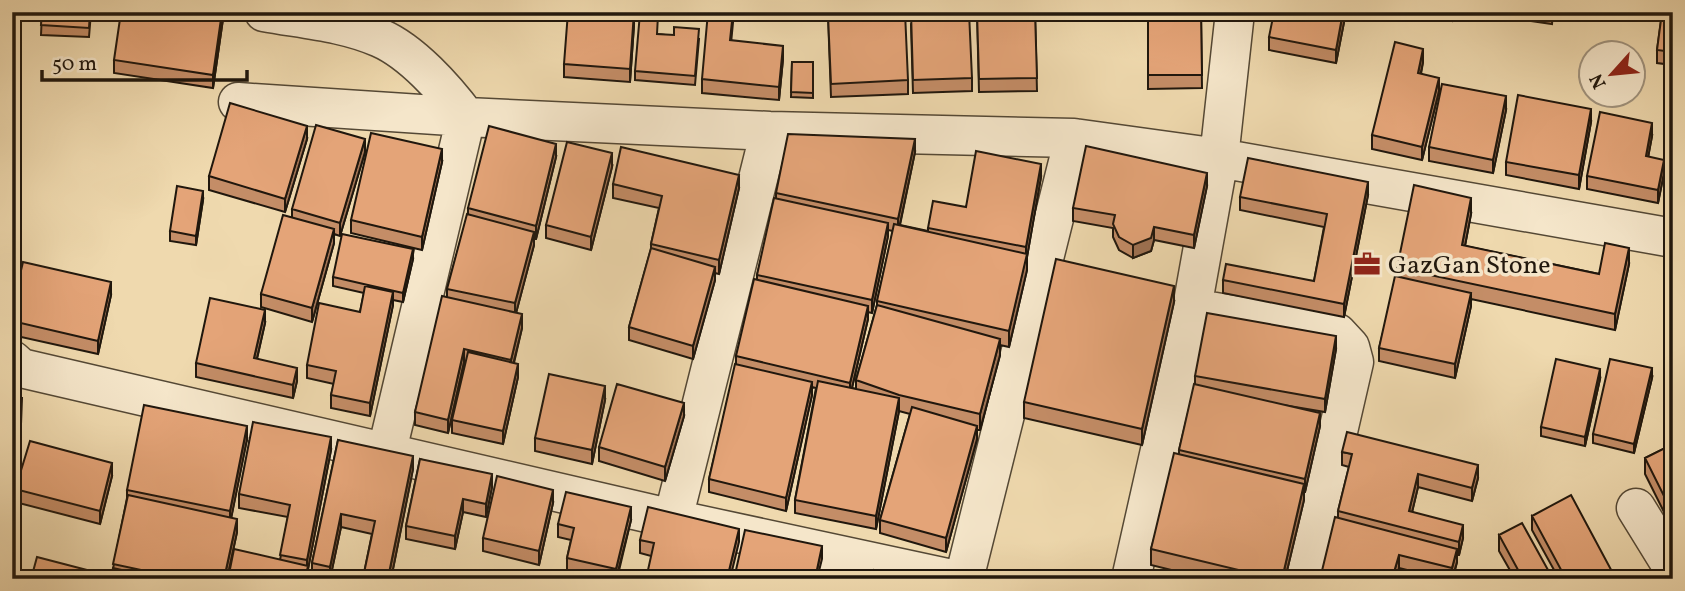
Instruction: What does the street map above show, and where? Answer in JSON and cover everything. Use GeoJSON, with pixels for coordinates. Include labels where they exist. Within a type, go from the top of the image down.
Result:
{"type":"FeatureCollection","features":[{"type":"Feature","properties":{"kind":"street"},"geometry":{"type":"LineString","coordinates":[[264,12],[347,27],[382,38],[443,87],[466,117]]}},
{"type":"Feature","properties":{"kind":"street"},"geometry":{"type":"LineString","coordinates":[[1131,579],[1192,308],[1219,158],[1235,12]]}},
{"type":"Feature","properties":{"kind":"street"},"geometry":{"type":"LineString","coordinates":[[237,102],[466,117],[770,131],[1073,138],[1219,158],[1673,238]]}},
{"type":"Feature","properties":{"kind":"street"},"geometry":{"type":"LineString","coordinates":[[387,452],[466,117]]}},
{"type":"Feature","properties":{"kind":"street"},"geometry":{"type":"LineString","coordinates":[[673,519],[770,131]]}},
{"type":"Feature","properties":{"kind":"street"},"geometry":{"type":"LineString","coordinates":[[964,579],[1073,138]]}},
{"type":"Feature","properties":{"kind":"street"},"geometry":{"type":"LineString","coordinates":[[1192,308],[1337,333],[1350,347],[1354,362],[1304,579]]}},
{"type":"Feature","properties":{"kind":"street"},"geometry":{"type":"LineString","coordinates":[[12,360],[21,368],[673,519],[952,579]]}},
{"type":"Feature","properties":{"kind":"street"},"geometry":{"type":"LineString","coordinates":[[1636,508],[1673,568]]}},
{"type":"Feature","properties":{"kind":"building"},"geometry":{"type":"Polygon","coordinates":[[[42,12],[90,12],[89,28],[41,25],[42,12]]]}},
{"type":"Feature","properties":{"kind":"building"},"geometry":{"type":"Polygon","coordinates":[[[121,12],[222,12],[213,75],[114,60],[121,12]]]}},
{"type":"Feature","properties":{"kind":"building"},"geometry":{"type":"Polygon","coordinates":[[[568,12],[634,12],[630,69],[564,64],[568,12]]]}},
{"type":"Feature","properties":{"kind":"building"},"geometry":{"type":"Polygon","coordinates":[[[708,12],[733,12],[730,40],[783,46],[779,87],[702,79],[708,12]]]}},
{"type":"Feature","properties":{"kind":"building"},"geometry":{"type":"Polygon","coordinates":[[[905,12],[908,80],[831,84],[828,15],[905,12]]]}},
{"type":"Feature","properties":{"kind":"building"},"geometry":{"type":"Polygon","coordinates":[[[911,12],[969,12],[972,78],[913,80],[911,12]]]}},
{"type":"Feature","properties":{"kind":"building"},"geometry":{"type":"Polygon","coordinates":[[[977,12],[1035,12],[1037,78],[979,79],[977,12]]]}},
{"type":"Feature","properties":{"kind":"building"},"geometry":{"type":"Polygon","coordinates":[[[1148,12],[1201,12],[1202,75],[1148,75],[1148,12]]]}},
{"type":"Feature","properties":{"kind":"building"},"geometry":{"type":"Polygon","coordinates":[[[1274,12],[1343,12],[1336,50],[1269,37],[1274,12]]]}},
{"type":"Feature","properties":{"kind":"building"},"geometry":{"type":"Polygon","coordinates":[[[1662,12],[1673,12],[1673,52],[1657,50],[1662,12]]]}},
{"type":"Feature","properties":{"kind":"building"},"geometry":{"type":"Polygon","coordinates":[[[640,13],[658,15],[657,34],[674,35],[674,27],[699,29],[695,76],[635,71],[640,13]]]}},
{"type":"Feature","properties":{"kind":"building"},"geometry":{"type":"Polygon","coordinates":[[[1395,42],[1423,49],[1418,73],[1439,78],[1422,147],[1372,135],[1395,42]]]}},
{"type":"Feature","properties":{"kind":"building"},"geometry":{"type":"Polygon","coordinates":[[[792,62],[813,62],[813,93],[791,92],[792,62]]]}},
{"type":"Feature","properties":{"kind":"building"},"geometry":{"type":"Polygon","coordinates":[[[1442,84],[1506,96],[1493,160],[1429,147],[1442,84]]]}},
{"type":"Feature","properties":{"kind":"building"},"geometry":{"type":"Polygon","coordinates":[[[1518,95],[1591,109],[1579,175],[1506,162],[1518,95]]]}},
{"type":"Feature","properties":{"kind":"building"},"geometry":{"type":"Polygon","coordinates":[[[230,103],[307,126],[285,199],[209,176],[230,103]]]}},
{"type":"Feature","properties":{"kind":"building"},"geometry":{"type":"Polygon","coordinates":[[[1600,112],[1652,123],[1646,156],[1664,160],[1658,190],[1587,176],[1600,112]]]}},
{"type":"Feature","properties":{"kind":"building"},"geometry":{"type":"Polygon","coordinates":[[[316,125],[365,139],[340,223],[292,209],[316,125]]]}},
{"type":"Feature","properties":{"kind":"building"},"geometry":{"type":"Polygon","coordinates":[[[489,126],[556,144],[536,226],[468,208],[489,126]]]}},
{"type":"Feature","properties":{"kind":"building"},"geometry":{"type":"Polygon","coordinates":[[[371,133],[442,149],[422,237],[351,220],[371,133]]]}},
{"type":"Feature","properties":{"kind":"building"},"geometry":{"type":"Polygon","coordinates":[[[788,134],[915,139],[898,219],[776,193],[788,134]]]}},
{"type":"Feature","properties":{"kind":"building"},"geometry":{"type":"Polygon","coordinates":[[[567,142],[612,153],[591,237],[546,225],[567,142]]]}},
{"type":"Feature","properties":{"kind":"building"},"geometry":{"type":"Polygon","coordinates":[[[1086,146],[1207,173],[1194,235],[1154,227],[1151,238],[1133,245],[1119,237],[1113,224],[1115,215],[1073,208],[1086,146]]]}},
{"type":"Feature","properties":{"kind":"building"},"geometry":{"type":"Polygon","coordinates":[[[621,147],[739,175],[719,260],[651,244],[662,196],[613,184],[621,147]]]}},
{"type":"Feature","properties":{"kind":"building"},"geometry":{"type":"Polygon","coordinates":[[[976,151],[1041,164],[1026,247],[928,228],[933,201],[966,207],[976,151]]]}},
{"type":"Feature","properties":{"kind":"building"},"geometry":{"type":"Polygon","coordinates":[[[1248,158],[1368,182],[1344,304],[1223,280],[1226,264],[1314,281],[1327,214],[1240,197],[1248,158]]]}},
{"type":"Feature","properties":{"kind":"building"},"geometry":{"type":"Polygon","coordinates":[[[1673,162],[1673,193],[1666,192],[1673,162]]]}},
{"type":"Feature","properties":{"kind":"building"},"geometry":{"type":"Polygon","coordinates":[[[1414,185],[1471,198],[1462,245],[1599,274],[1605,243],[1629,248],[1615,314],[1397,268],[1414,185]]]}},
{"type":"Feature","properties":{"kind":"building"},"geometry":{"type":"Polygon","coordinates":[[[177,186],[203,191],[196,236],[170,231],[177,186]]]}},
{"type":"Feature","properties":{"kind":"building"},"geometry":{"type":"Polygon","coordinates":[[[774,198],[888,223],[872,300],[757,275],[774,198]]]}},
{"type":"Feature","properties":{"kind":"building"},"geometry":{"type":"Polygon","coordinates":[[[467,214],[534,232],[515,303],[447,289],[467,214]]]}},
{"type":"Feature","properties":{"kind":"building"},"geometry":{"type":"Polygon","coordinates":[[[283,215],[334,229],[312,308],[261,294],[283,215]]]}},
{"type":"Feature","properties":{"kind":"building"},"geometry":{"type":"Polygon","coordinates":[[[894,224],[1027,254],[1009,331],[877,301],[894,224]]]}},
{"type":"Feature","properties":{"kind":"building"},"geometry":{"type":"Polygon","coordinates":[[[342,234],[413,249],[403,293],[333,277],[342,234]]]}},
{"type":"Feature","properties":{"kind":"building"},"geometry":{"type":"Polygon","coordinates":[[[651,248],[715,267],[693,346],[629,327],[651,248]]]}},
{"type":"Feature","properties":{"kind":"building"},"geometry":{"type":"Polygon","coordinates":[[[1056,259],[1174,286],[1142,429],[1024,402],[1056,259]]]}},
{"type":"Feature","properties":{"kind":"building"},"geometry":{"type":"Polygon","coordinates":[[[23,262],[111,282],[98,341],[12,321],[12,308],[23,262]]]}},
{"type":"Feature","properties":{"kind":"building"},"geometry":{"type":"Polygon","coordinates":[[[1395,276],[1471,293],[1455,364],[1379,348],[1395,276]]]}},
{"type":"Feature","properties":{"kind":"building"},"geometry":{"type":"Polygon","coordinates":[[[754,279],[868,306],[850,383],[736,356],[754,279]]]}},
{"type":"Feature","properties":{"kind":"building"},"geometry":{"type":"Polygon","coordinates":[[[365,286],[393,292],[370,403],[331,395],[336,371],[307,365],[319,303],[360,312],[365,286]]]}},
{"type":"Feature","properties":{"kind":"building"},"geometry":{"type":"Polygon","coordinates":[[[442,296],[522,314],[511,360],[464,349],[448,420],[415,412],[442,296]]]}},
{"type":"Feature","properties":{"kind":"building"},"geometry":{"type":"Polygon","coordinates":[[[210,298],[265,310],[254,358],[297,368],[293,385],[196,363],[210,298]]]}},
{"type":"Feature","properties":{"kind":"building"},"geometry":{"type":"Polygon","coordinates":[[[877,305],[1000,339],[980,414],[899,395],[856,380],[877,305]]]}},
{"type":"Feature","properties":{"kind":"building"},"geometry":{"type":"Polygon","coordinates":[[[1207,313],[1336,336],[1325,399],[1195,376],[1207,313]]]}},
{"type":"Feature","properties":{"kind":"building"},"geometry":{"type":"Polygon","coordinates":[[[468,352],[518,364],[503,431],[452,420],[468,352]]]}},
{"type":"Feature","properties":{"kind":"building"},"geometry":{"type":"Polygon","coordinates":[[[1556,359],[1600,369],[1585,437],[1541,427],[1556,359]]]}},
{"type":"Feature","properties":{"kind":"building"},"geometry":{"type":"Polygon","coordinates":[[[1610,359],[1652,368],[1634,444],[1593,434],[1610,359]]]}},
{"type":"Feature","properties":{"kind":"building"},"geometry":{"type":"Polygon","coordinates":[[[735,364],[812,382],[786,498],[709,479],[735,364]]]}},
{"type":"Feature","properties":{"kind":"building"},"geometry":{"type":"Polygon","coordinates":[[[549,374],[605,386],[592,450],[535,438],[549,374]]]}},
{"type":"Feature","properties":{"kind":"building"},"geometry":{"type":"Polygon","coordinates":[[[818,381],[899,398],[876,516],[795,500],[818,381]]]}},
{"type":"Feature","properties":{"kind":"building"},"geometry":{"type":"Polygon","coordinates":[[[617,384],[684,403],[665,467],[599,447],[617,384]]]}},
{"type":"Feature","properties":{"kind":"building"},"geometry":{"type":"Polygon","coordinates":[[[1194,384],[1320,413],[1305,479],[1179,450],[1194,384]]]}},
{"type":"Feature","properties":{"kind":"building"},"geometry":{"type":"Polygon","coordinates":[[[12,398],[22,398],[19,477],[30,441],[112,463],[100,511],[19,490],[18,529],[12,529],[12,398]]]}},
{"type":"Feature","properties":{"kind":"building"},"geometry":{"type":"Polygon","coordinates":[[[144,405],[247,426],[230,511],[127,490],[144,405]]]}},
{"type":"Feature","properties":{"kind":"building"},"geometry":{"type":"Polygon","coordinates":[[[912,407],[977,426],[946,538],[880,520],[912,407]]]}},
{"type":"Feature","properties":{"kind":"building"},"geometry":{"type":"Polygon","coordinates":[[[253,422],[331,437],[307,560],[280,555],[290,505],[239,494],[253,422]]]}},
{"type":"Feature","properties":{"kind":"building"},"geometry":{"type":"Polygon","coordinates":[[[1347,432],[1478,465],[1472,488],[1418,474],[1409,511],[1463,525],[1459,542],[1338,511],[1352,454],[1342,452],[1347,432]]]}},
{"type":"Feature","properties":{"kind":"building"},"geometry":{"type":"Polygon","coordinates":[[[338,440],[413,456],[388,578],[364,573],[375,521],[341,514],[330,567],[312,563],[338,440]]]}},
{"type":"Feature","properties":{"kind":"building"},"geometry":{"type":"Polygon","coordinates":[[[1673,444],[1673,514],[1645,458],[1673,444]]]}},
{"type":"Feature","properties":{"kind":"building"},"geometry":{"type":"Polygon","coordinates":[[[1174,453],[1304,484],[1282,579],[1151,549],[1174,453]]]}},
{"type":"Feature","properties":{"kind":"building"},"geometry":{"type":"Polygon","coordinates":[[[420,459],[492,474],[486,504],[463,499],[455,536],[406,526],[420,459]]]}},
{"type":"Feature","properties":{"kind":"building"},"geometry":{"type":"Polygon","coordinates":[[[497,476],[553,490],[539,551],[483,538],[497,476]]]}},
{"type":"Feature","properties":{"kind":"building"},"geometry":{"type":"Polygon","coordinates":[[[566,492],[631,507],[616,569],[567,558],[574,528],[558,524],[566,492]]]}},
{"type":"Feature","properties":{"kind":"building"},"geometry":{"type":"Polygon","coordinates":[[[128,495],[237,519],[224,579],[183,579],[113,564],[128,495]]]}},
{"type":"Feature","properties":{"kind":"building"},"geometry":{"type":"Polygon","coordinates":[[[1571,495],[1616,579],[1566,579],[1532,516],[1571,495]]]}},
{"type":"Feature","properties":{"kind":"building"},"geometry":{"type":"Polygon","coordinates":[[[648,507],[739,529],[727,579],[646,579],[654,543],[640,540],[648,507]]]}},
{"type":"Feature","properties":{"kind":"building"},"geometry":{"type":"Polygon","coordinates":[[[1335,517],[1457,549],[1452,568],[1399,555],[1392,579],[1320,579],[1335,517]]]}},
{"type":"Feature","properties":{"kind":"building"},"geometry":{"type":"Polygon","coordinates":[[[1522,523],[1553,579],[1523,579],[1499,535],[1522,523]]]}},
{"type":"Feature","properties":{"kind":"building"},"geometry":{"type":"Polygon","coordinates":[[[745,530],[822,546],[815,579],[734,579],[745,530]]]}},
{"type":"Feature","properties":{"kind":"building"},"geometry":{"type":"Polygon","coordinates":[[[234,549],[308,566],[305,579],[228,579],[234,549]]]}},
{"type":"Feature","properties":{"kind":"building"},"geometry":{"type":"Polygon","coordinates":[[[37,557],[87,570],[85,579],[31,579],[37,557]]]}},
{"type":"Feature","properties":{"kind":"building"},"geometry":{"type":"Polygon","coordinates":[[[113,568],[161,579],[111,579],[113,568]]]}},
{"type":"Feature","properties":{"kind":"building"},"geometry":{"type":"Polygon","coordinates":[[[874,570],[909,579],[872,579],[874,570]]]}},
{"type":"Feature","properties":{"kind":"building"},"geometry":{"type":"Polygon","coordinates":[[[1209,575],[1225,579],[1208,579],[1209,575]]]}},
{"type":"Feature","properties":{"kind":"place","name":"GazGan Stone"},"geometry":{"type":"Point","coordinates":[1367,264]}}]}
